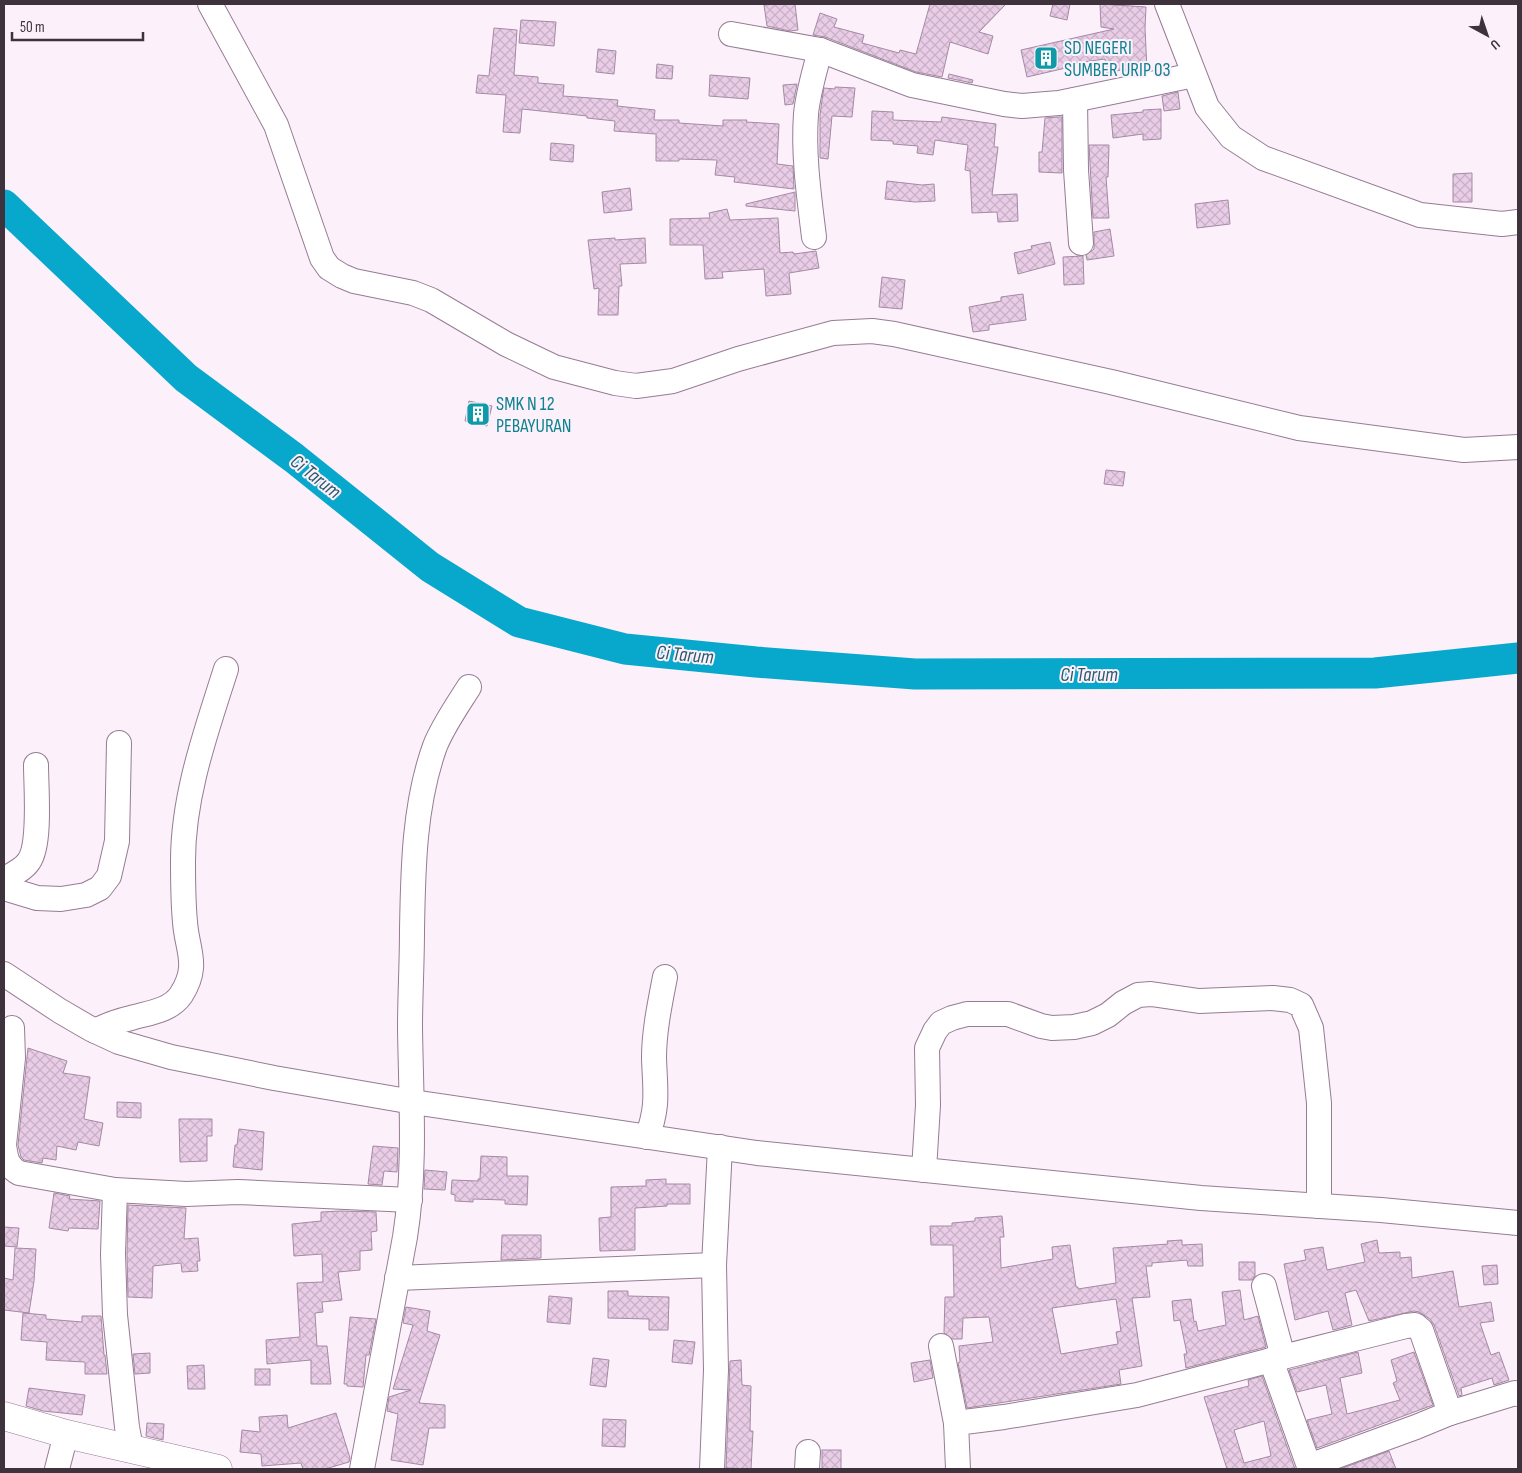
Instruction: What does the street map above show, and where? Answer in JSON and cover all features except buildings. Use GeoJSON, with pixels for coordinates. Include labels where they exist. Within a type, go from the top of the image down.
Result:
{"type":"FeatureCollection","features":[{"type":"Feature","properties":{"kind":"main road"},"geometry":{"type":"LineString","coordinates":[[4,1416],[66,1434],[218,1469]]}},
{"type":"Feature","properties":{"kind":"street"},"geometry":{"type":"LineString","coordinates":[[210,4],[276,125],[298,185],[316,244],[329,268],[354,281],[413,293],[431,300],[506,344],[554,367],[614,383],[636,386],[652,385],[673,381],[803,340],[833,333],[872,331],[903,336],[1101,380],[1299,428],[1464,450],[1518,448]]}},
{"type":"Feature","properties":{"kind":"street"},"geometry":{"type":"LineString","coordinates":[[1167,4],[1207,106],[1231,137],[1263,158],[1420,215],[1502,224],[1518,222]]}},
{"type":"Feature","properties":{"kind":"street"},"geometry":{"type":"LineString","coordinates":[[731,34],[820,50],[912,85],[1022,106],[1059,103],[1194,75]]}},
{"type":"Feature","properties":{"kind":"street"},"geometry":{"type":"LineString","coordinates":[[814,237],[804,157],[809,89],[820,50]]}},
{"type":"Feature","properties":{"kind":"street"},"geometry":{"type":"LineString","coordinates":[[1074,100],[1081,243]]}},
{"type":"Feature","properties":{"kind":"street"},"geometry":{"type":"LineString","coordinates":[[95,1031],[109,1024],[160,1010],[180,996],[188,983],[192,966],[191,948],[185,924],[183,897],[186,811],[208,727],[226,669]]}},
{"type":"Feature","properties":{"kind":"street"},"geometry":{"type":"LineString","coordinates":[[362,1469],[410,1200],[413,1102],[410,1028],[412,883],[420,810],[428,770],[436,744],[469,687]]}},
{"type":"Feature","properties":{"kind":"street"},"geometry":{"type":"LineString","coordinates":[[4,888],[37,898],[61,899],[86,895],[100,888],[109,876],[116,841],[118,743]]}},
{"type":"Feature","properties":{"kind":"street"},"geometry":{"type":"LineString","coordinates":[[4,879],[28,863],[34,852],[36,765]]}},
{"type":"Feature","properties":{"kind":"street"},"geometry":{"type":"LineString","coordinates":[[4,974],[60,1011],[119,1042],[171,1057],[274,1078],[413,1102],[757,1153],[1201,1198],[1518,1223]]}},
{"type":"Feature","properties":{"kind":"street"},"geometry":{"type":"LineString","coordinates":[[647,1137],[657,1094],[654,1056],[658,1014],[665,977]]}},
{"type":"Feature","properties":{"kind":"street"},"geometry":{"type":"LineString","coordinates":[[924,1170],[928,1105],[927,1048],[941,1023],[966,1014],[1008,1014],[1041,1026],[1052,1028],[1074,1027],[1092,1023],[1138,995],[1151,994],[1199,1001],[1273,998],[1290,1000],[1301,1005],[1311,1028],[1319,1103],[1319,1206]]}},
{"type":"Feature","properties":{"kind":"street"},"geometry":{"type":"LineString","coordinates":[[12,1028],[13,1058],[7,1074],[4,1145],[11,1168],[19,1173],[115,1190],[186,1194],[238,1192],[410,1200]]}},
{"type":"Feature","properties":{"kind":"street"},"geometry":{"type":"LineString","coordinates":[[712,1469],[716,1370],[714,1265],[720,1147]]}},
{"type":"Feature","properties":{"kind":"street"},"geometry":{"type":"LineString","coordinates":[[115,1190],[113,1254],[115,1315],[131,1449]]}},
{"type":"Feature","properties":{"kind":"street"},"geometry":{"type":"LineString","coordinates":[[397,1278],[714,1265]]}},
{"type":"Feature","properties":{"kind":"street"},"geometry":{"type":"LineString","coordinates":[[1264,1286],[1277,1359],[1310,1468],[1450,1413],[1515,1393],[1518,1394]]}},
{"type":"Feature","properties":{"kind":"street"},"geometry":{"type":"LineString","coordinates":[[956,1423],[1137,1395],[1416,1325],[1421,1330],[1450,1413]]}},
{"type":"Feature","properties":{"kind":"street"},"geometry":{"type":"LineString","coordinates":[[941,1346],[956,1423],[958,1469]]}},
{"type":"Feature","properties":{"kind":"street"},"geometry":{"type":"LineString","coordinates":[[58,1467],[66,1434]]}},
{"type":"Feature","properties":{"kind":"waterway","name":"Ci Tarum"},"geometry":{"type":"LineString","coordinates":[[4,205],[186,378],[294,458],[430,567],[519,622],[625,649],[756,662],[915,674],[1375,673],[1518,658]]}},
{"type":"Feature","properties":{"kind":"place","name":"SD NEGERI SUMBER URIP 03"},"geometry":{"type":"Point","coordinates":[1046,58]}},
{"type":"Feature","properties":{"kind":"place","name":"SMK N 12 PEBAYURAN"},"geometry":{"type":"Point","coordinates":[478,414]}}]}
